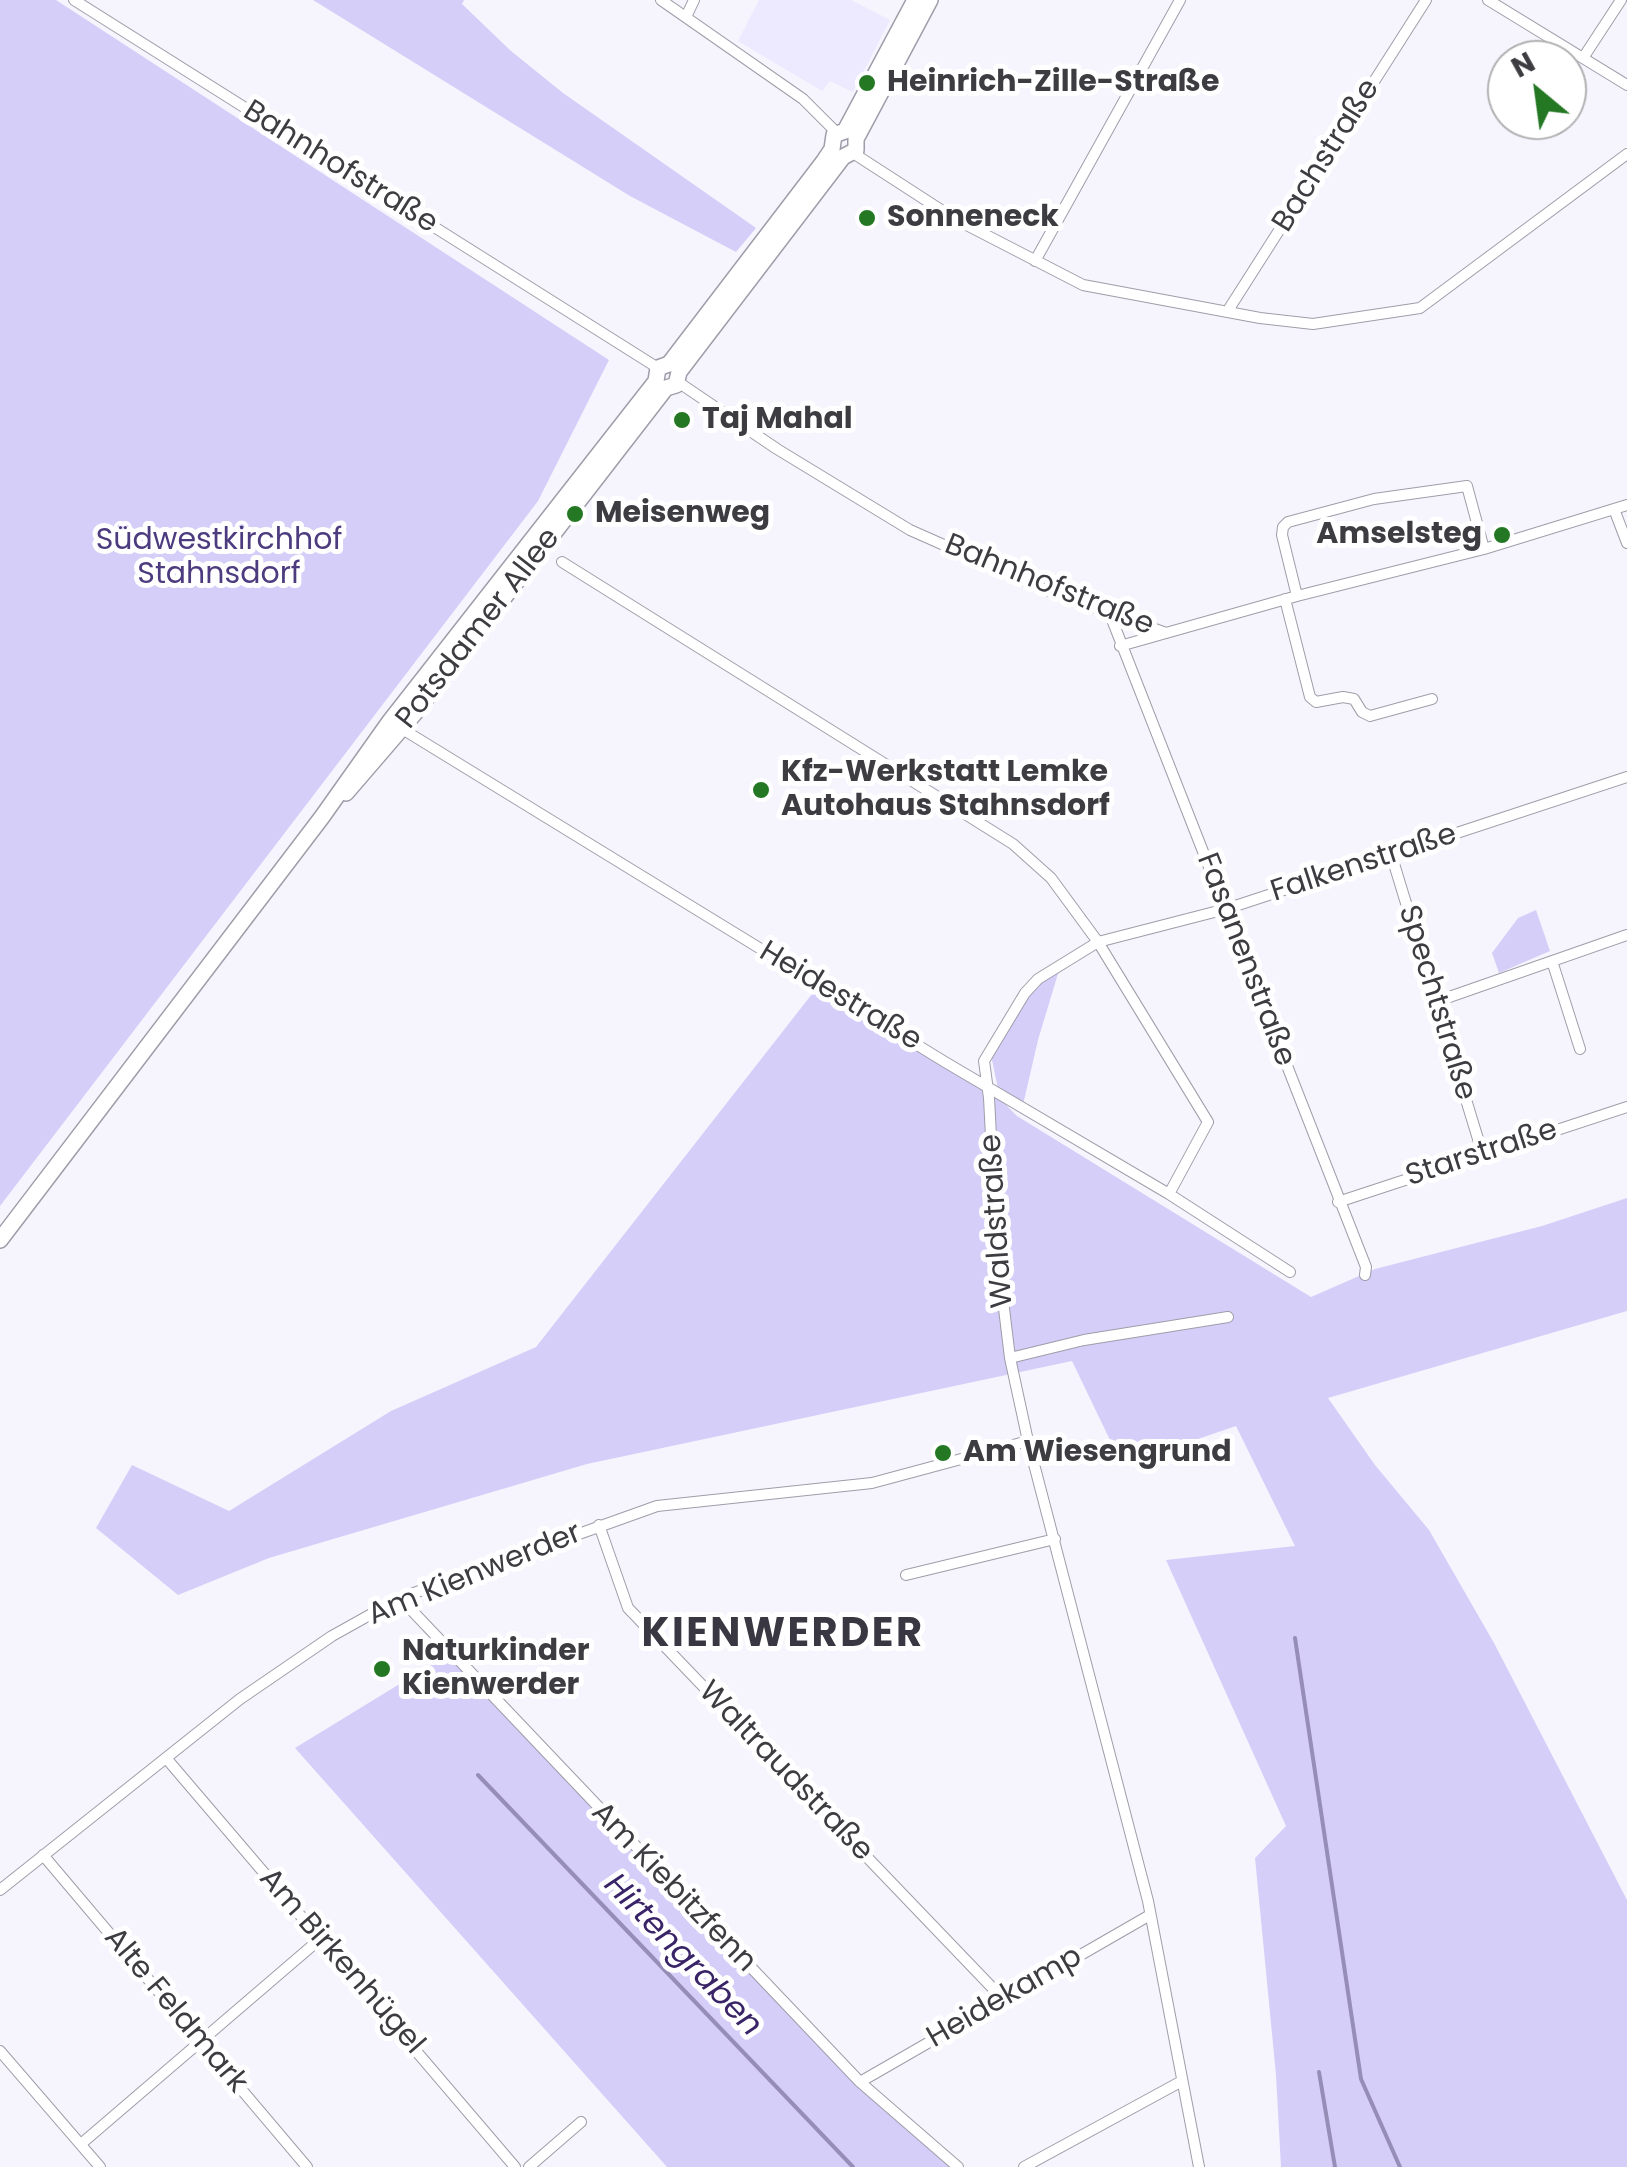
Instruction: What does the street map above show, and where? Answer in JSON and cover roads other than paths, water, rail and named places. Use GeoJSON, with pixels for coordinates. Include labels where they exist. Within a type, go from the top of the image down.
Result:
{"type":"FeatureCollection","features":[{"type":"Feature","properties":{"kind":"street","name":"Bahnhofstraße"},"geometry":{"type":"LineString","coordinates":[[74,0],[887,518],[1041,588],[1166,633],[1484,548],[1627,505]]}},
{"type":"Feature","properties":{"kind":"street"},"geometry":{"type":"LineString","coordinates":[[661,0],[803,98],[844,144],[955,219],[1083,285],[1227,312],[1313,324],[1420,308],[1627,154]]}},
{"type":"Feature","properties":{"kind":"street"},"geometry":{"type":"LineString","coordinates":[[686,16],[694,0]]}},
{"type":"Feature","properties":{"kind":"street","name":"Potsdamer Allee"},"geometry":{"type":"LineString","coordinates":[[844,144],[915,0]]}},
{"type":"Feature","properties":{"kind":"street","name":"Potsdamer Allee"},"geometry":{"type":"LineString","coordinates":[[0,1240],[322,817],[365,775],[396,725],[844,144],[930,0]]}},
{"type":"Feature","properties":{"kind":"street"},"geometry":{"type":"LineString","coordinates":[[1035,262],[1180,0]]}},
{"type":"Feature","properties":{"kind":"street","name":"Bachstraße"},"geometry":{"type":"LineString","coordinates":[[1227,312],[1426,0]]}},
{"type":"Feature","properties":{"kind":"street"},"geometry":{"type":"LineString","coordinates":[[1488,0],[1554,40]]}},
{"type":"Feature","properties":{"kind":"street"},"geometry":{"type":"LineString","coordinates":[[1587,52],[1621,0]]}},
{"type":"Feature","properties":{"kind":"street"},"geometry":{"type":"LineString","coordinates":[[1587,61],[1627,86]]}},
{"type":"Feature","properties":{"kind":"street"},"geometry":{"type":"LineString","coordinates":[[1432,698],[1370,716],[1354,700],[1343,697],[1316,702],[1310,697],[1282,534],[1288,522],[1374,500],[1467,486],[1484,548]]}},
{"type":"Feature","properties":{"kind":"street"},"geometry":{"type":"LineString","coordinates":[[1614,509],[1627,543]]}},
{"type":"Feature","properties":{"kind":"street"},"geometry":{"type":"LineString","coordinates":[[562,562],[1013,844],[1051,878],[1098,942],[1208,1122],[1169,1194]]}},
{"type":"Feature","properties":{"kind":"street","name":"Fasanenstraße"},"geometry":{"type":"LineString","coordinates":[[1109,612],[1366,1267],[1365,1275]]}},
{"type":"Feature","properties":{"kind":"street"},"geometry":{"type":"LineString","coordinates":[[1120,646],[1166,633]]}},
{"type":"Feature","properties":{"kind":"street","name":"Heidestraße"},"geometry":{"type":"LineString","coordinates":[[396,725],[1169,1194],[1290,1272]]}},
{"type":"Feature","properties":{"kind":"street","name":"Falkenstraße"},"geometry":{"type":"LineString","coordinates":[[1098,942],[1226,909],[1627,778]]}},
{"type":"Feature","properties":{"kind":"street","name":"Spechtstraße"},"geometry":{"type":"LineString","coordinates":[[1391,854],[1482,1152]]}},
{"type":"Feature","properties":{"kind":"street"},"geometry":{"type":"LineString","coordinates":[[1435,1002],[1627,935]]}},
{"type":"Feature","properties":{"kind":"street","name":"Waldstraße"},"geometry":{"type":"LineString","coordinates":[[1010,1358],[997,1251],[984,1061],[990,1046],[1038,978],[1098,942]]}},
{"type":"Feature","properties":{"kind":"street"},"geometry":{"type":"LineString","coordinates":[[1552,961],[1580,1049]]}},
{"type":"Feature","properties":{"kind":"street","name":"Starstraße"},"geometry":{"type":"LineString","coordinates":[[1338,1202],[1627,1107]]}},
{"type":"Feature","properties":{"kind":"street"},"geometry":{"type":"LineString","coordinates":[[1200,2167],[1150,1915],[1010,1358],[1084,1340],[1228,1317]]}},
{"type":"Feature","properties":{"kind":"street","name":"Am Kienwerder"},"geometry":{"type":"LineString","coordinates":[[0,1890],[282,1670],[400,1598],[656,1506],[872,1484],[1028,1440]]}},
{"type":"Feature","properties":{"kind":"street","name":"Waltraudstraße"},"geometry":{"type":"LineString","coordinates":[[598,1525],[628,1608],[1004,2000]]}},
{"type":"Feature","properties":{"kind":"street"},"geometry":{"type":"LineString","coordinates":[[906,1574],[1055,1539]]}},
{"type":"Feature","properties":{"kind":"street","name":"Am Kiebitzfenn"},"geometry":{"type":"LineString","coordinates":[[400,1598],[860,2082],[958,2167]]}},
{"type":"Feature","properties":{"kind":"street","name":"Am Birkenhügel"},"geometry":{"type":"LineString","coordinates":[[166,1758],[316,1942],[515,2167]]}},
{"type":"Feature","properties":{"kind":"street","name":"Alte Feldmark"},"geometry":{"type":"LineString","coordinates":[[43,1855],[307,2167]]}},
{"type":"Feature","properties":{"kind":"street","name":"Heidekamp"},"geometry":{"type":"LineString","coordinates":[[860,2082],[1150,1915]]}},
{"type":"Feature","properties":{"kind":"street"},"geometry":{"type":"LineString","coordinates":[[80,2144],[316,1942]]}},
{"type":"Feature","properties":{"kind":"street"},"geometry":{"type":"LineString","coordinates":[[0,2051],[100,2167]]}},
{"type":"Feature","properties":{"kind":"street"},"geometry":{"type":"LineString","coordinates":[[1024,2167],[1182,2082]]}},
{"type":"Feature","properties":{"kind":"street"},"geometry":{"type":"LineString","coordinates":[[529,2167],[581,2122]]}},
{"type":"Feature","properties":{"kind":"waterway"},"geometry":{"type":"LineString","coordinates":[[1295,1638],[1361,2079],[1400,2167]]}},
{"type":"Feature","properties":{"kind":"waterway","name":"Hirtengraben"},"geometry":{"type":"LineString","coordinates":[[478,1775],[853,2167]]}},
{"type":"Feature","properties":{"kind":"waterway","name":"Hirtengraben"},"geometry":{"type":"LineString","coordinates":[[1319,2072],[1335,2167]]}},
{"type":"Feature","properties":{"kind":"place","name":"Heinrich-Zille-Straße"},"geometry":{"type":"Point","coordinates":[867,83]}},
{"type":"Feature","properties":{"kind":"place","name":"Sonneneck"},"geometry":{"type":"Point","coordinates":[867,218]}},
{"type":"Feature","properties":{"kind":"place","name":"Taj Mahal"},"geometry":{"type":"Point","coordinates":[682,420]}},
{"type":"Feature","properties":{"kind":"place","name":"Meisenweg"},"geometry":{"type":"Point","coordinates":[575,514]}},
{"type":"Feature","properties":{"kind":"place","name":"Amselsteg"},"geometry":{"type":"Point","coordinates":[1502,535]}},
{"type":"Feature","properties":{"kind":"place","name":"Kfz-Werkstatt Lemke Autohaus Stahnsdorf"},"geometry":{"type":"Point","coordinates":[761,790]}},
{"type":"Feature","properties":{"kind":"place","name":"Am Wiesengrund"},"geometry":{"type":"Point","coordinates":[943,1453]}},
{"type":"Feature","properties":{"kind":"place","name":"Naturkinder Kienwerder"},"geometry":{"type":"Point","coordinates":[382,1669]}},
{"type":"Feature","properties":{"kind":"district","name":"KIENWERDER"},"geometry":{"type":"Point","coordinates":[783,1636]}},
{"type":"Feature","properties":{"kind":"park label","name":"Südwestkirchhof Stahnsdorf"},"geometry":{"type":"Point","coordinates":[219,558]}}]}
